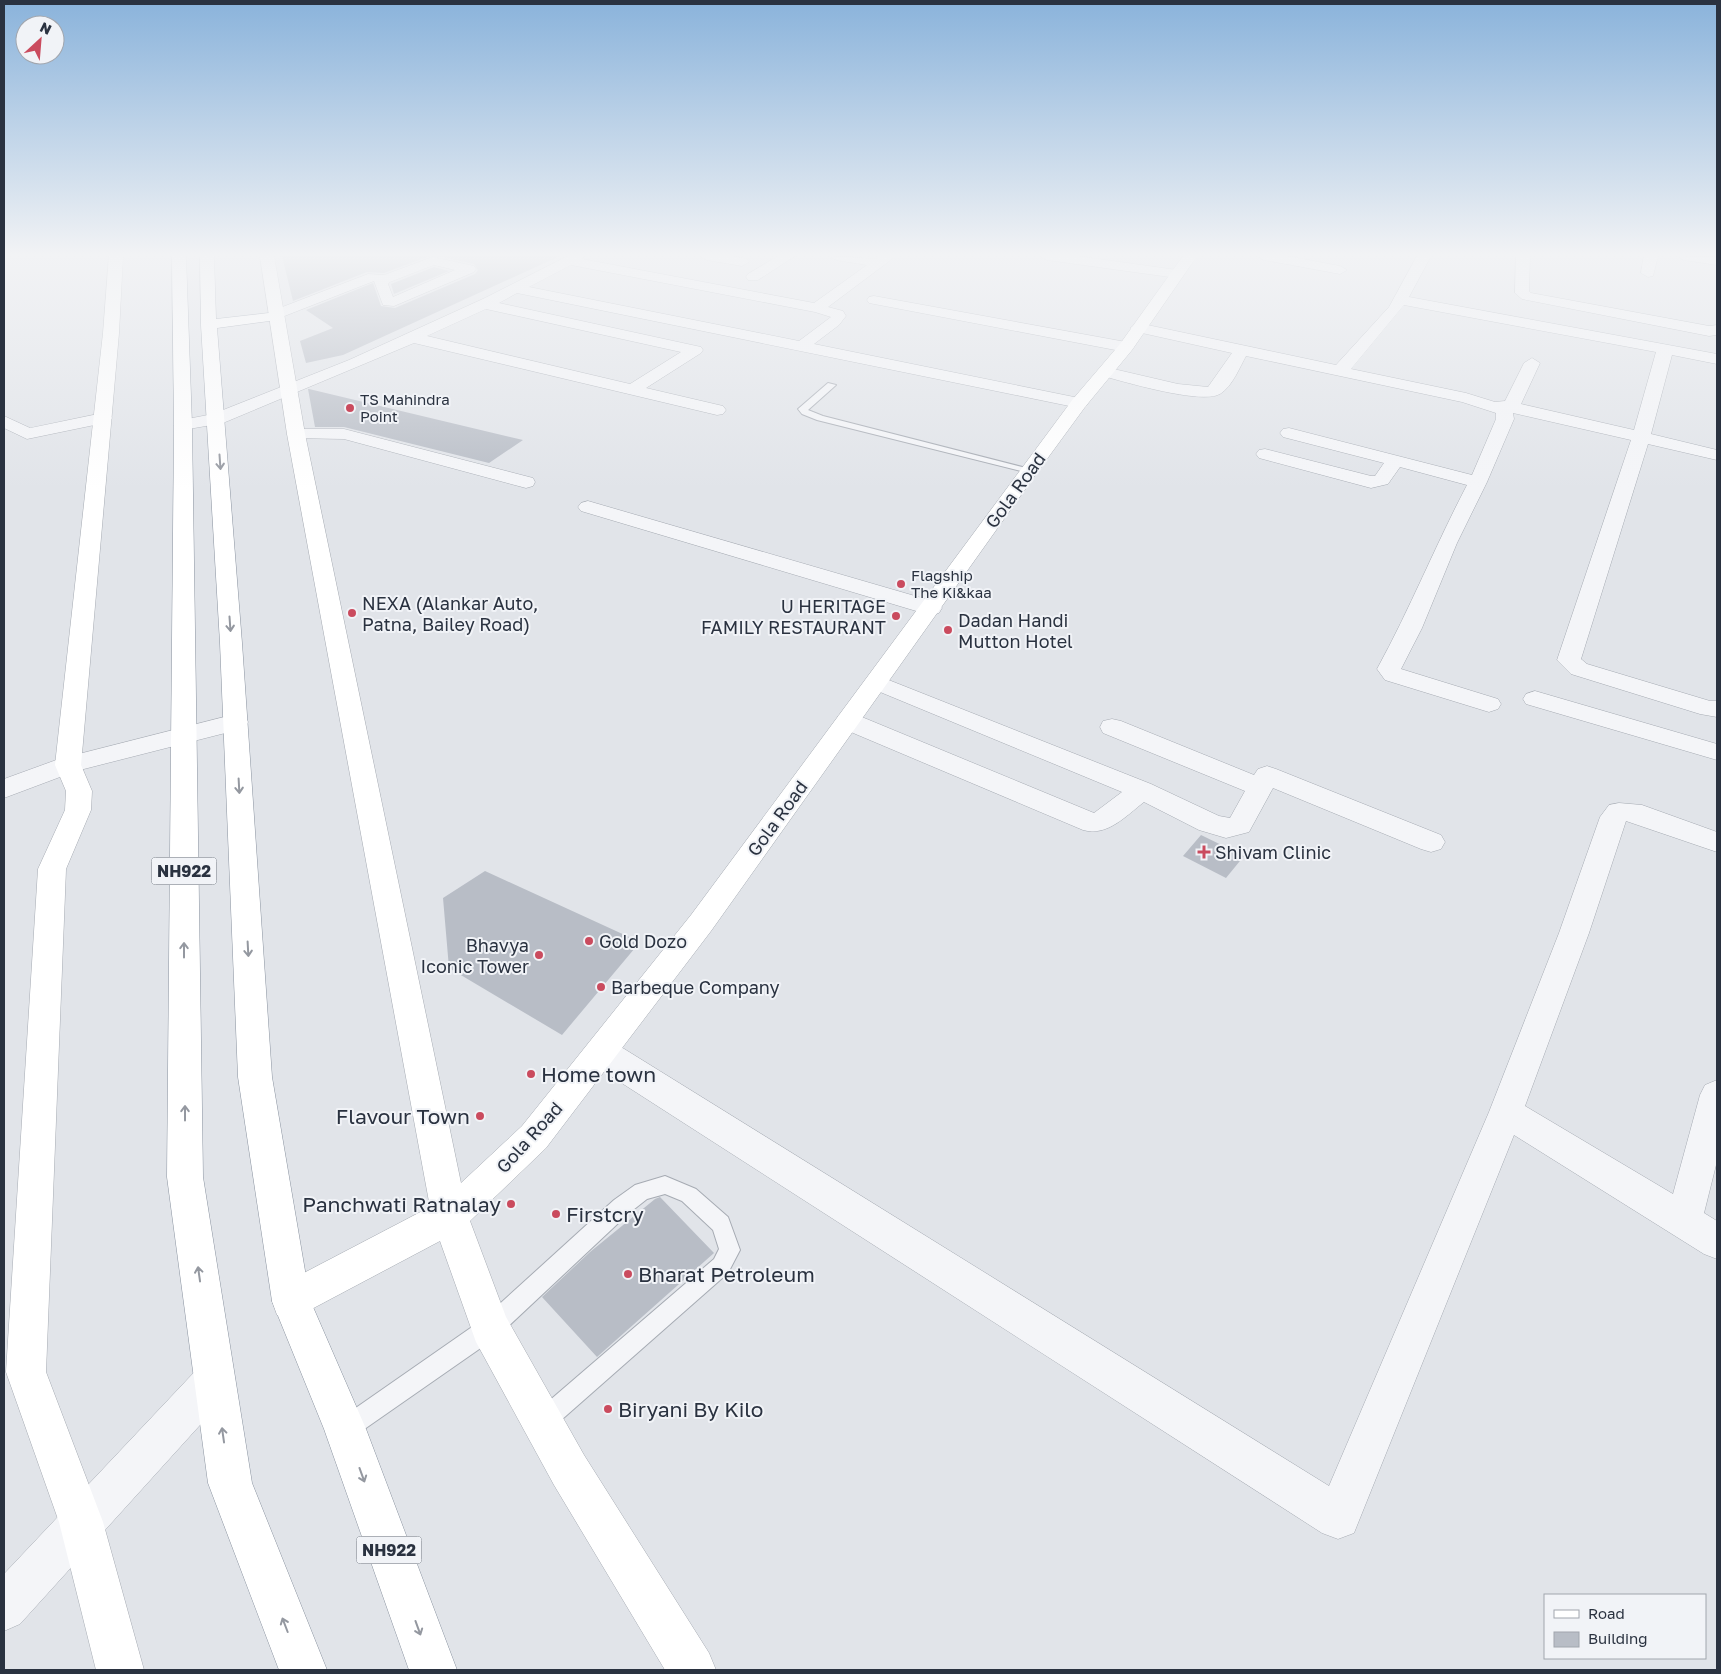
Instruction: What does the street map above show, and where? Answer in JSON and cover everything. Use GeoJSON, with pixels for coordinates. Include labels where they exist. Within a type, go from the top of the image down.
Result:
{"type":"FeatureCollection","features":[{"type":"Feature","properties":{"kind":"main road"},"geometry":{"type":"LineString","coordinates":[[110,334],[68,765],[79,791],[78,810],[52,869],[26,1372],[81,1522],[120,1670]]}},
{"type":"Feature","properties":{"kind":"main road","name":"NH922"},"geometry":{"type":"LineString","coordinates":[[181,334],[183,425],[185,1177],[230,1483],[302,1670]]}},
{"type":"Feature","properties":{"kind":"main road","name":"NH922"},"geometry":{"type":"LineString","coordinates":[[210,334],[236,722],[255,1077],[291,1301],[346,1429],[433,1670]]}},
{"type":"Feature","properties":{"kind":"main road"},"geometry":{"type":"LineString","coordinates":[[280,334],[296,434],[450,1216],[490,1328],[569,1470],[692,1670]]}},
{"type":"Feature","properties":{"kind":"main road","name":"Gola Road"},"geometry":{"type":"LineString","coordinates":[[291,1301],[450,1216],[498,1173],[534,1136],[702,923],[1029,470],[1079,403],[1135,334]]}},
{"type":"Feature","properties":{"kind":"street"},"geometry":{"type":"LineString","coordinates":[[183,425],[217,419],[289,391],[422,334]]}},
{"type":"Feature","properties":{"kind":"street"},"geometry":{"type":"LineString","coordinates":[[623,334],[695,350],[632,390]]}},
{"type":"Feature","properties":{"kind":"street"},"geometry":{"type":"LineString","coordinates":[[742,334],[1079,403]]}},
{"type":"Feature","properties":{"kind":"street"},"geometry":{"type":"LineString","coordinates":[[801,346],[817,334]]}},
{"type":"Feature","properties":{"kind":"street"},"geometry":{"type":"LineString","coordinates":[[1106,334],[1242,350],[1717,455]]}},
{"type":"Feature","properties":{"kind":"street"},"geometry":{"type":"LineString","coordinates":[[1340,371],[1371,334]]}},
{"type":"Feature","properties":{"kind":"street"},"geometry":{"type":"LineString","coordinates":[[1581,334],[1717,360]]}},
{"type":"Feature","properties":{"kind":"street"},"geometry":{"type":"LineString","coordinates":[[414,338],[716,410]]}},
{"type":"Feature","properties":{"kind":"street"},"geometry":{"type":"LineString","coordinates":[[1105,372],[1206,392],[1216,389],[1242,350]]}},
{"type":"Feature","properties":{"kind":"street"},"geometry":{"type":"LineString","coordinates":[[1665,350],[1641,438],[1569,660],[1579,669],[1709,709],[1717,709]]}},
{"type":"Feature","properties":{"kind":"street"},"geometry":{"type":"LineString","coordinates":[[1489,704],[1404,679],[1393,675],[1390,669],[1411,628],[1447,543],[1478,482],[1505,419],[1504,407],[1532,363]]}},
{"type":"Feature","properties":{"kind":"street"},"geometry":{"type":"LineString","coordinates":[[4,421],[27,434],[103,418]]}},
{"type":"Feature","properties":{"kind":"street"},"geometry":{"type":"LineString","coordinates":[[1289,433],[1478,482]]}},
{"type":"Feature","properties":{"kind":"street"},"geometry":{"type":"LineString","coordinates":[[296,434],[344,434],[526,482]]}},
{"type":"Feature","properties":{"kind":"street"},"geometry":{"type":"LineString","coordinates":[[1265,454],[1371,482],[1381,480],[1395,461]]}},
{"type":"Feature","properties":{"kind":"street"},"geometry":{"type":"LineString","coordinates":[[588,508],[931,608]]}},
{"type":"Feature","properties":{"kind":"street"},"geometry":{"type":"LineString","coordinates":[[876,682],[1142,790],[1209,823],[1226,828],[1239,825],[1267,775],[1431,842]]}},
{"type":"Feature","properties":{"kind":"street"},"geometry":{"type":"LineString","coordinates":[[1535,699],[1717,752]]}},
{"type":"Feature","properties":{"kind":"street"},"geometry":{"type":"LineString","coordinates":[[848,721],[1093,823],[1104,819],[1142,790]]}},
{"type":"Feature","properties":{"kind":"street"},"geometry":{"type":"LineString","coordinates":[[4,789],[68,765],[236,722]]}},
{"type":"Feature","properties":{"kind":"street"},"geometry":{"type":"LineString","coordinates":[[1112,727],[1260,787]]}},
{"type":"Feature","properties":{"kind":"street"},"geometry":{"type":"LineString","coordinates":[[601,1052],[1338,1516],[1506,1112],[1574,933],[1614,817],[1619,812],[1632,812],[1717,842]]}},
{"type":"Feature","properties":{"kind":"street"},"geometry":{"type":"LineString","coordinates":[[1684,1221],[1717,1095]]}},
{"type":"Feature","properties":{"kind":"street"},"geometry":{"type":"LineString","coordinates":[[1506,1112],[1717,1241]]}},
{"type":"Feature","properties":{"kind":"street"},"geometry":{"type":"LineString","coordinates":[[4,1608],[81,1522],[215,1379]]}},
{"type":"Feature","properties":{"kind":"lane"},"geometry":{"type":"LineString","coordinates":[[831,385],[806,405],[805,412],[820,418],[1029,470]]}},
{"type":"Feature","properties":{"kind":"lane"},"geometry":{"type":"LineString","coordinates":[[346,1429],[490,1328],[621,1207],[642,1191],[666,1185],[689,1195],[721,1224],[730,1250],[721,1266],[543,1421]]}},
{"type":"Feature","properties":{"kind":"building"},"geometry":{"type":"Polygon","coordinates":[[[317,334],[389,334],[343,355],[306,363],[300,341],[317,334]]]}},
{"type":"Feature","properties":{"kind":"building","name":"TS Mahindra Point"},"geometry":{"type":"Polygon","coordinates":[[[308,389],[523,440],[489,463],[344,427],[315,427],[308,389]]]}},
{"type":"Feature","properties":{"kind":"building"},"geometry":{"type":"Polygon","coordinates":[[[1201,835],[1244,856],[1226,878],[1183,856],[1201,835]]]}},
{"type":"Feature","properties":{"kind":"building","name":"Bhavya Iconic Tower"},"geometry":{"type":"Polygon","coordinates":[[[485,871],[640,942],[562,1035],[449,968],[443,898],[485,871]]]}},
{"type":"Feature","properties":{"kind":"building","name":"Bharat Petroleum"},"geometry":{"type":"Polygon","coordinates":[[[660,1197],[714,1253],[597,1357],[542,1297],[590,1252],[655,1199],[660,1197]]]}},
{"type":"Feature","properties":{"kind":"place","name":"TS Mahindra Point"},"geometry":{"type":"Point","coordinates":[350,408]}},
{"type":"Feature","properties":{"kind":"place","name":"Flagship The Ki&kaa"},"geometry":{"type":"Point","coordinates":[901,584]}},
{"type":"Feature","properties":{"kind":"place","name":"NEXA (Alankar Auto, Patna, Bailey Road)"},"geometry":{"type":"Point","coordinates":[352,613]}},
{"type":"Feature","properties":{"kind":"place","name":"U HERITAGE FAMILY RESTAURANT"},"geometry":{"type":"Point","coordinates":[896,616]}},
{"type":"Feature","properties":{"kind":"place","name":"Dadan Handi Mutton Hotel"},"geometry":{"type":"Point","coordinates":[948,630]}},
{"type":"Feature","properties":{"kind":"place","name":"Shivam Clinic"},"geometry":{"type":"Point","coordinates":[1204,852]}},
{"type":"Feature","properties":{"kind":"place","name":"Gold Dozo"},"geometry":{"type":"Point","coordinates":[589,941]}},
{"type":"Feature","properties":{"kind":"place","name":"Bhavya Iconic Tower"},"geometry":{"type":"Point","coordinates":[539,955]}},
{"type":"Feature","properties":{"kind":"place","name":"Barbeque Company"},"geometry":{"type":"Point","coordinates":[601,987]}},
{"type":"Feature","properties":{"kind":"place","name":"Home town"},"geometry":{"type":"Point","coordinates":[531,1074]}},
{"type":"Feature","properties":{"kind":"place","name":"Flavour Town"},"geometry":{"type":"Point","coordinates":[480,1116]}},
{"type":"Feature","properties":{"kind":"place","name":"Panchwati Ratnalay"},"geometry":{"type":"Point","coordinates":[511,1204]}},
{"type":"Feature","properties":{"kind":"place","name":"Firstcry"},"geometry":{"type":"Point","coordinates":[556,1214]}},
{"type":"Feature","properties":{"kind":"place","name":"Bharat Petroleum"},"geometry":{"type":"Point","coordinates":[628,1274]}},
{"type":"Feature","properties":{"kind":"place","name":"Biryani By Kilo"},"geometry":{"type":"Point","coordinates":[608,1409]}}]}
